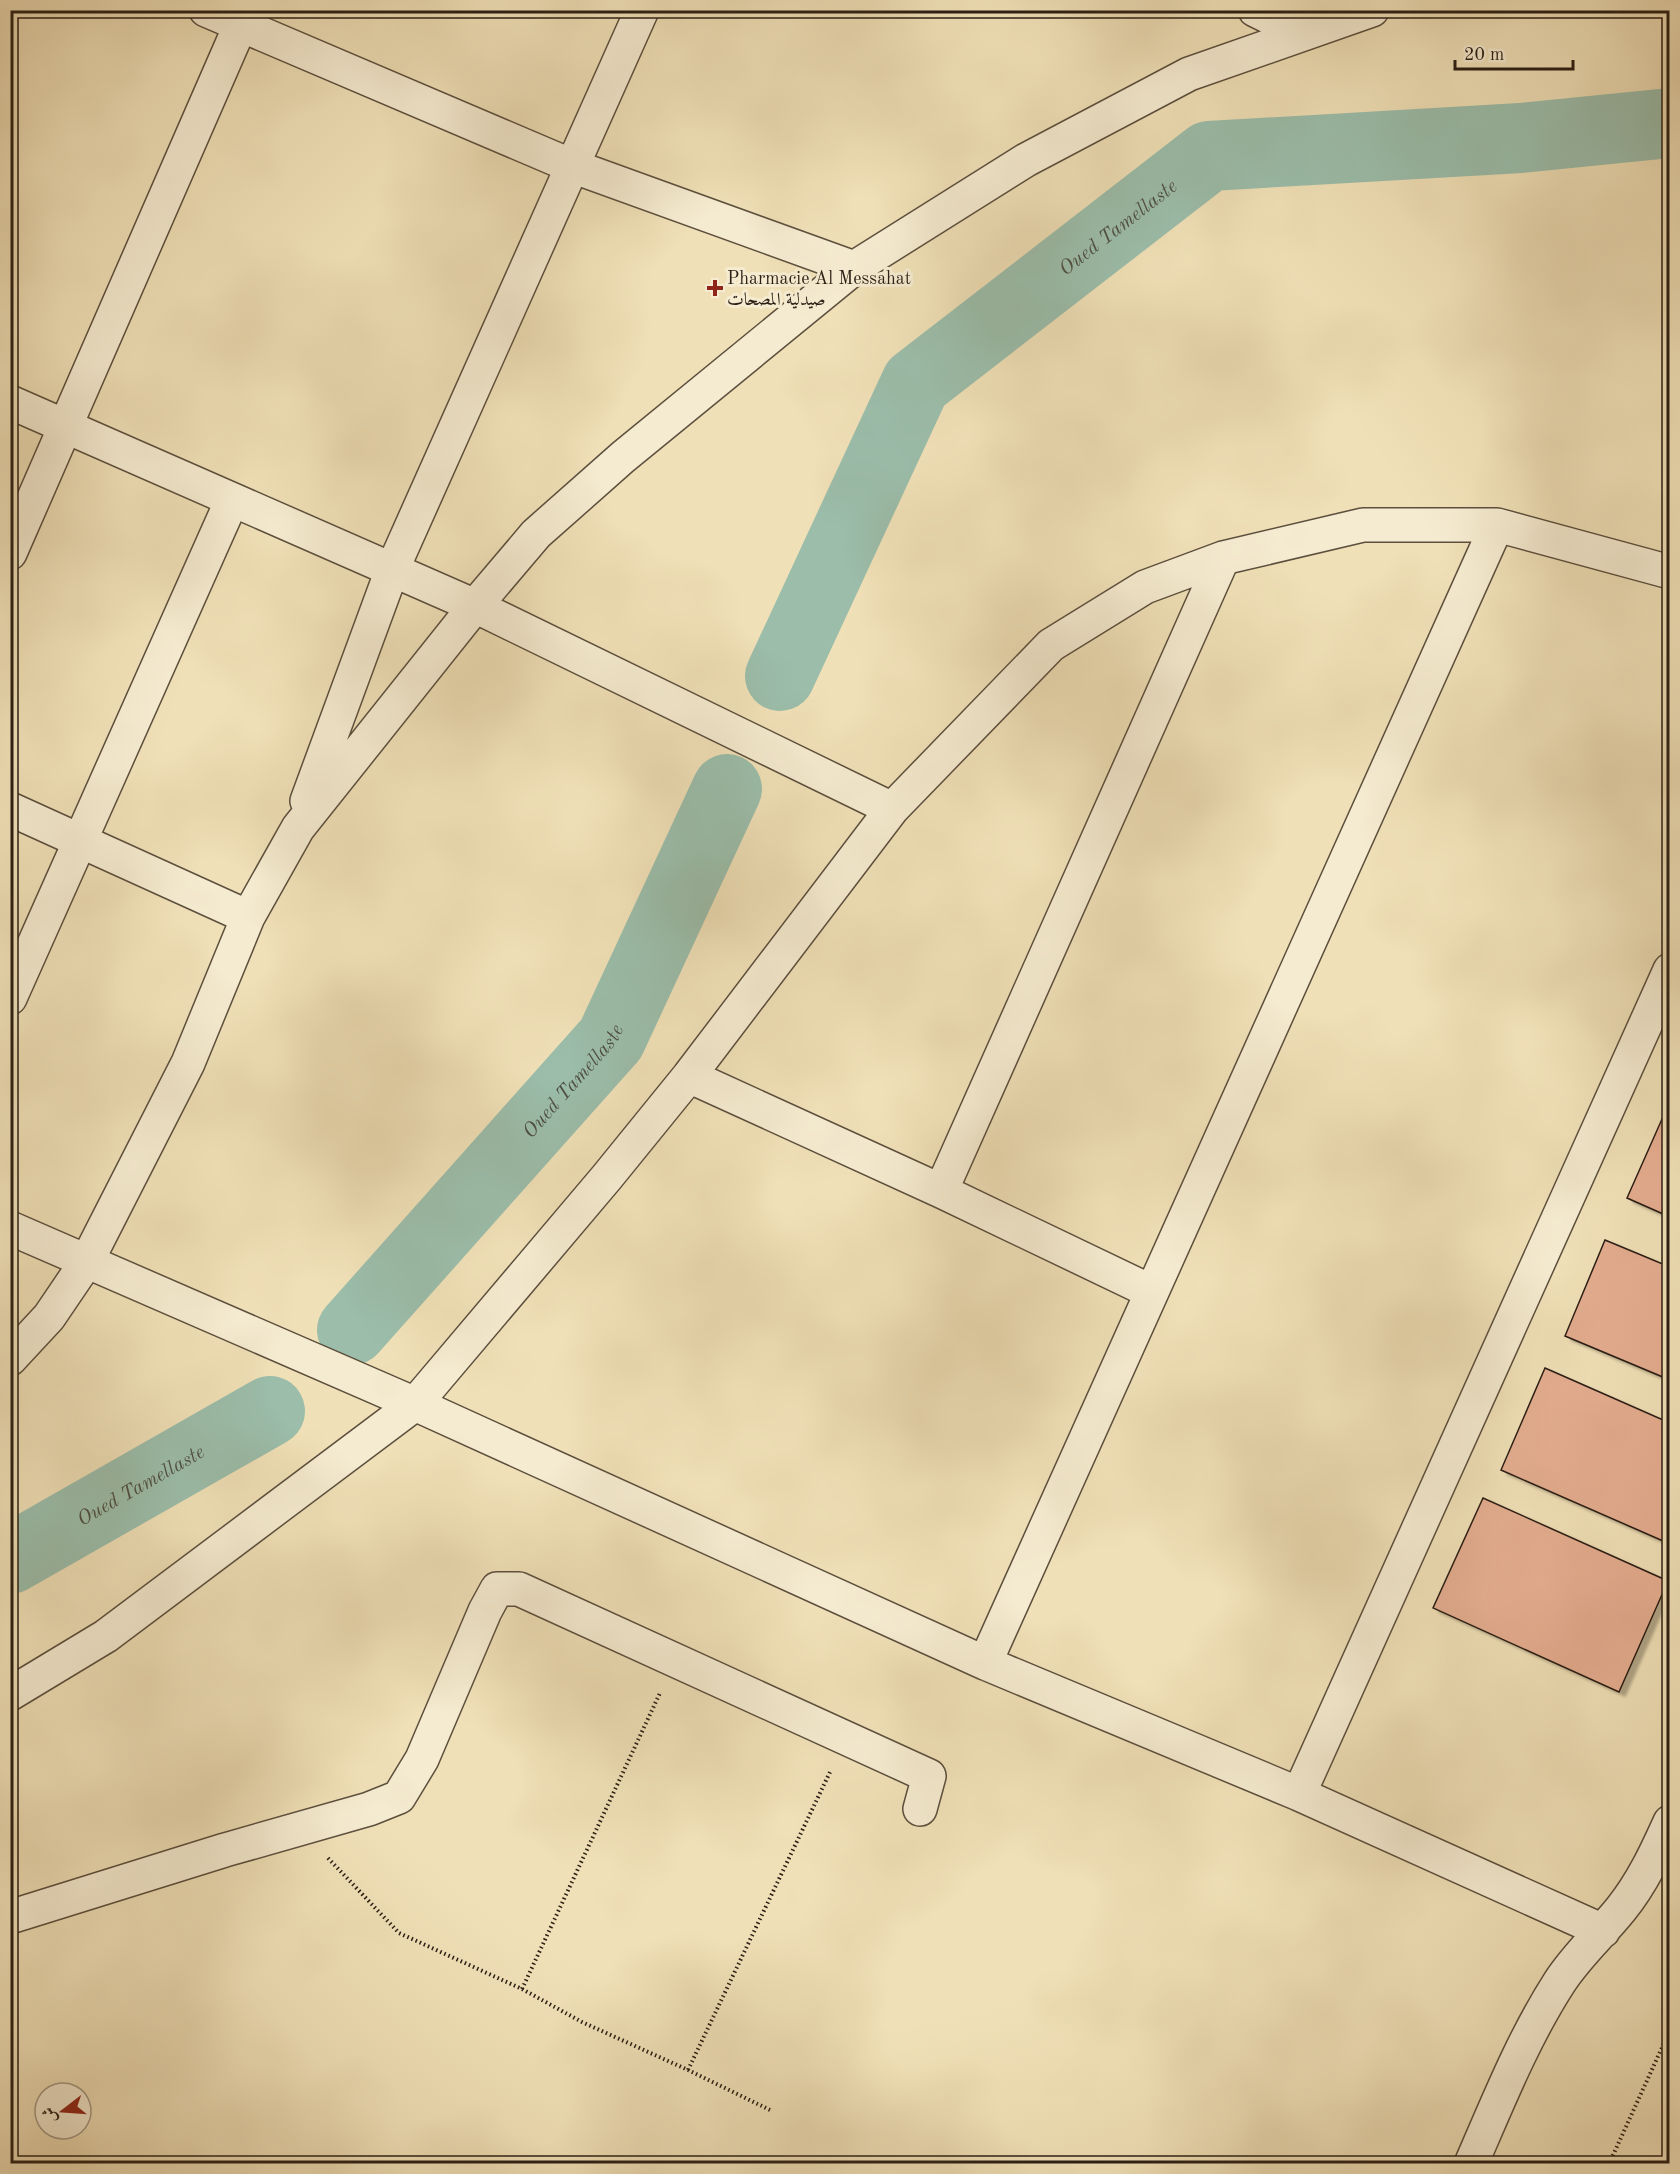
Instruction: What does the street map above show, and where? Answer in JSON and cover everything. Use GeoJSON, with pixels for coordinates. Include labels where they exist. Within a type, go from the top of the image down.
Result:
{"type":"FeatureCollection","features":[{"type":"Feature","properties":{"kind":"street"},"geometry":{"type":"LineString","coordinates":[[206,10],[244,19],[572,166],[854,268]]}},
{"type":"Feature","properties":{"kind":"street"},"geometry":{"type":"LineString","coordinates":[[298,828],[392,570],[642,10]]}},
{"type":"Feature","properties":{"kind":"street"},"geometry":{"type":"LineString","coordinates":[[1255,10],[1302,33]]}},
{"type":"Feature","properties":{"kind":"street"},"geometry":{"type":"LineString","coordinates":[[10,1359],[49,1317],[87,1261],[188,1063],[248,916],[298,828],[474,606],[536,534],[605,472],[854,268],[1026,160],[1189,74],[1371,10]]}},
{"type":"Feature","properties":{"kind":"street"},"geometry":{"type":"LineString","coordinates":[[10,553],[244,19]]}},
{"type":"Feature","properties":{"kind":"street"},"geometry":{"type":"LineString","coordinates":[[10,402],[474,606],[892,809]]}},
{"type":"Feature","properties":{"kind":"street"},"geometry":{"type":"LineString","coordinates":[[10,998],[232,500]]}},
{"type":"Feature","properties":{"kind":"street"},"geometry":{"type":"LineString","coordinates":[[10,1694],[106,1636],[415,1404],[607,1177],[689,1076],[892,809],[1051,645],[1145,587],[1223,558],[1363,525],[1497,525],[1670,572]]}},
{"type":"Feature","properties":{"kind":"street"},"geometry":{"type":"LineString","coordinates":[[985,1663],[1497,525]]}},
{"type":"Feature","properties":{"kind":"street"},"geometry":{"type":"LineString","coordinates":[[941,1191],[1223,558]]}},
{"type":"Feature","properties":{"kind":"street"},"geometry":{"type":"LineString","coordinates":[[10,809],[248,916]]}},
{"type":"Feature","properties":{"kind":"street"},"geometry":{"type":"LineString","coordinates":[[1299,1794],[1670,970]]}},
{"type":"Feature","properties":{"kind":"street"},"geometry":{"type":"LineString","coordinates":[[689,1076],[941,1191],[1152,1292]]}},
{"type":"Feature","properties":{"kind":"street"},"geometry":{"type":"LineString","coordinates":[[10,1228],[415,1404],[985,1663],[1299,1794],[1603,1930]]}},
{"type":"Feature","properties":{"kind":"street"},"geometry":{"type":"LineString","coordinates":[[10,1917],[369,1809],[399,1797],[422,1760],[485,1611],[497,1589],[519,1589],[929,1776],[920,1809]]}},
{"type":"Feature","properties":{"kind":"street"},"geometry":{"type":"LineString","coordinates":[[1471,2163],[1523,2047],[1541,2013],[1561,1980],[1638,1886],[1670,1822]]}},
{"type":"Feature","properties":{"kind":"path"},"geometry":{"type":"LineString","coordinates":[[522,1989],[675,1660]]}},
{"type":"Feature","properties":{"kind":"path"},"geometry":{"type":"LineString","coordinates":[[688,2070],[846,1738]]}},
{"type":"Feature","properties":{"kind":"path"},"geometry":{"type":"LineString","coordinates":[[301,1829],[399,1933],[522,1989],[582,2022],[770,2110]]}},
{"type":"Feature","properties":{"kind":"path"},"geometry":{"type":"LineString","coordinates":[[1609,2163],[1670,2030]]}},
{"type":"Feature","properties":{"kind":"building"},"geometry":{"type":"Polygon","coordinates":[[[1670,1101],[1670,1217],[1627,1198],[1670,1101]]]}},
{"type":"Feature","properties":{"kind":"building"},"geometry":{"type":"Polygon","coordinates":[[[1605,1240],[1670,1267],[1670,1380],[1565,1336],[1605,1240]]]}},
{"type":"Feature","properties":{"kind":"building"},"geometry":{"type":"Polygon","coordinates":[[[1545,1368],[1670,1423],[1670,1544],[1501,1470],[1545,1368]]]}},
{"type":"Feature","properties":{"kind":"building"},"geometry":{"type":"Polygon","coordinates":[[[1483,1498],[1668,1581],[1619,1692],[1433,1608],[1483,1498]]]}},
{"type":"Feature","properties":{"kind":"waterway","name":"Oued Tamellaste"},"geometry":{"type":"LineString","coordinates":[[780,676],[916,383],[1209,156],[1521,138],[1670,123]]}},
{"type":"Feature","properties":{"kind":"waterway","name":"Oued Tamellaste"},"geometry":{"type":"LineString","coordinates":[[352,1330],[611,1039],[727,789]]}},
{"type":"Feature","properties":{"kind":"waterway","name":"Oued Tamellaste"},"geometry":{"type":"LineString","coordinates":[[10,1559],[270,1411]]}},
{"type":"Feature","properties":{"kind":"place","name":"Pharmacie Al Messahat صيدلية المصحات"},"geometry":{"type":"Point","coordinates":[715,288]}}]}
